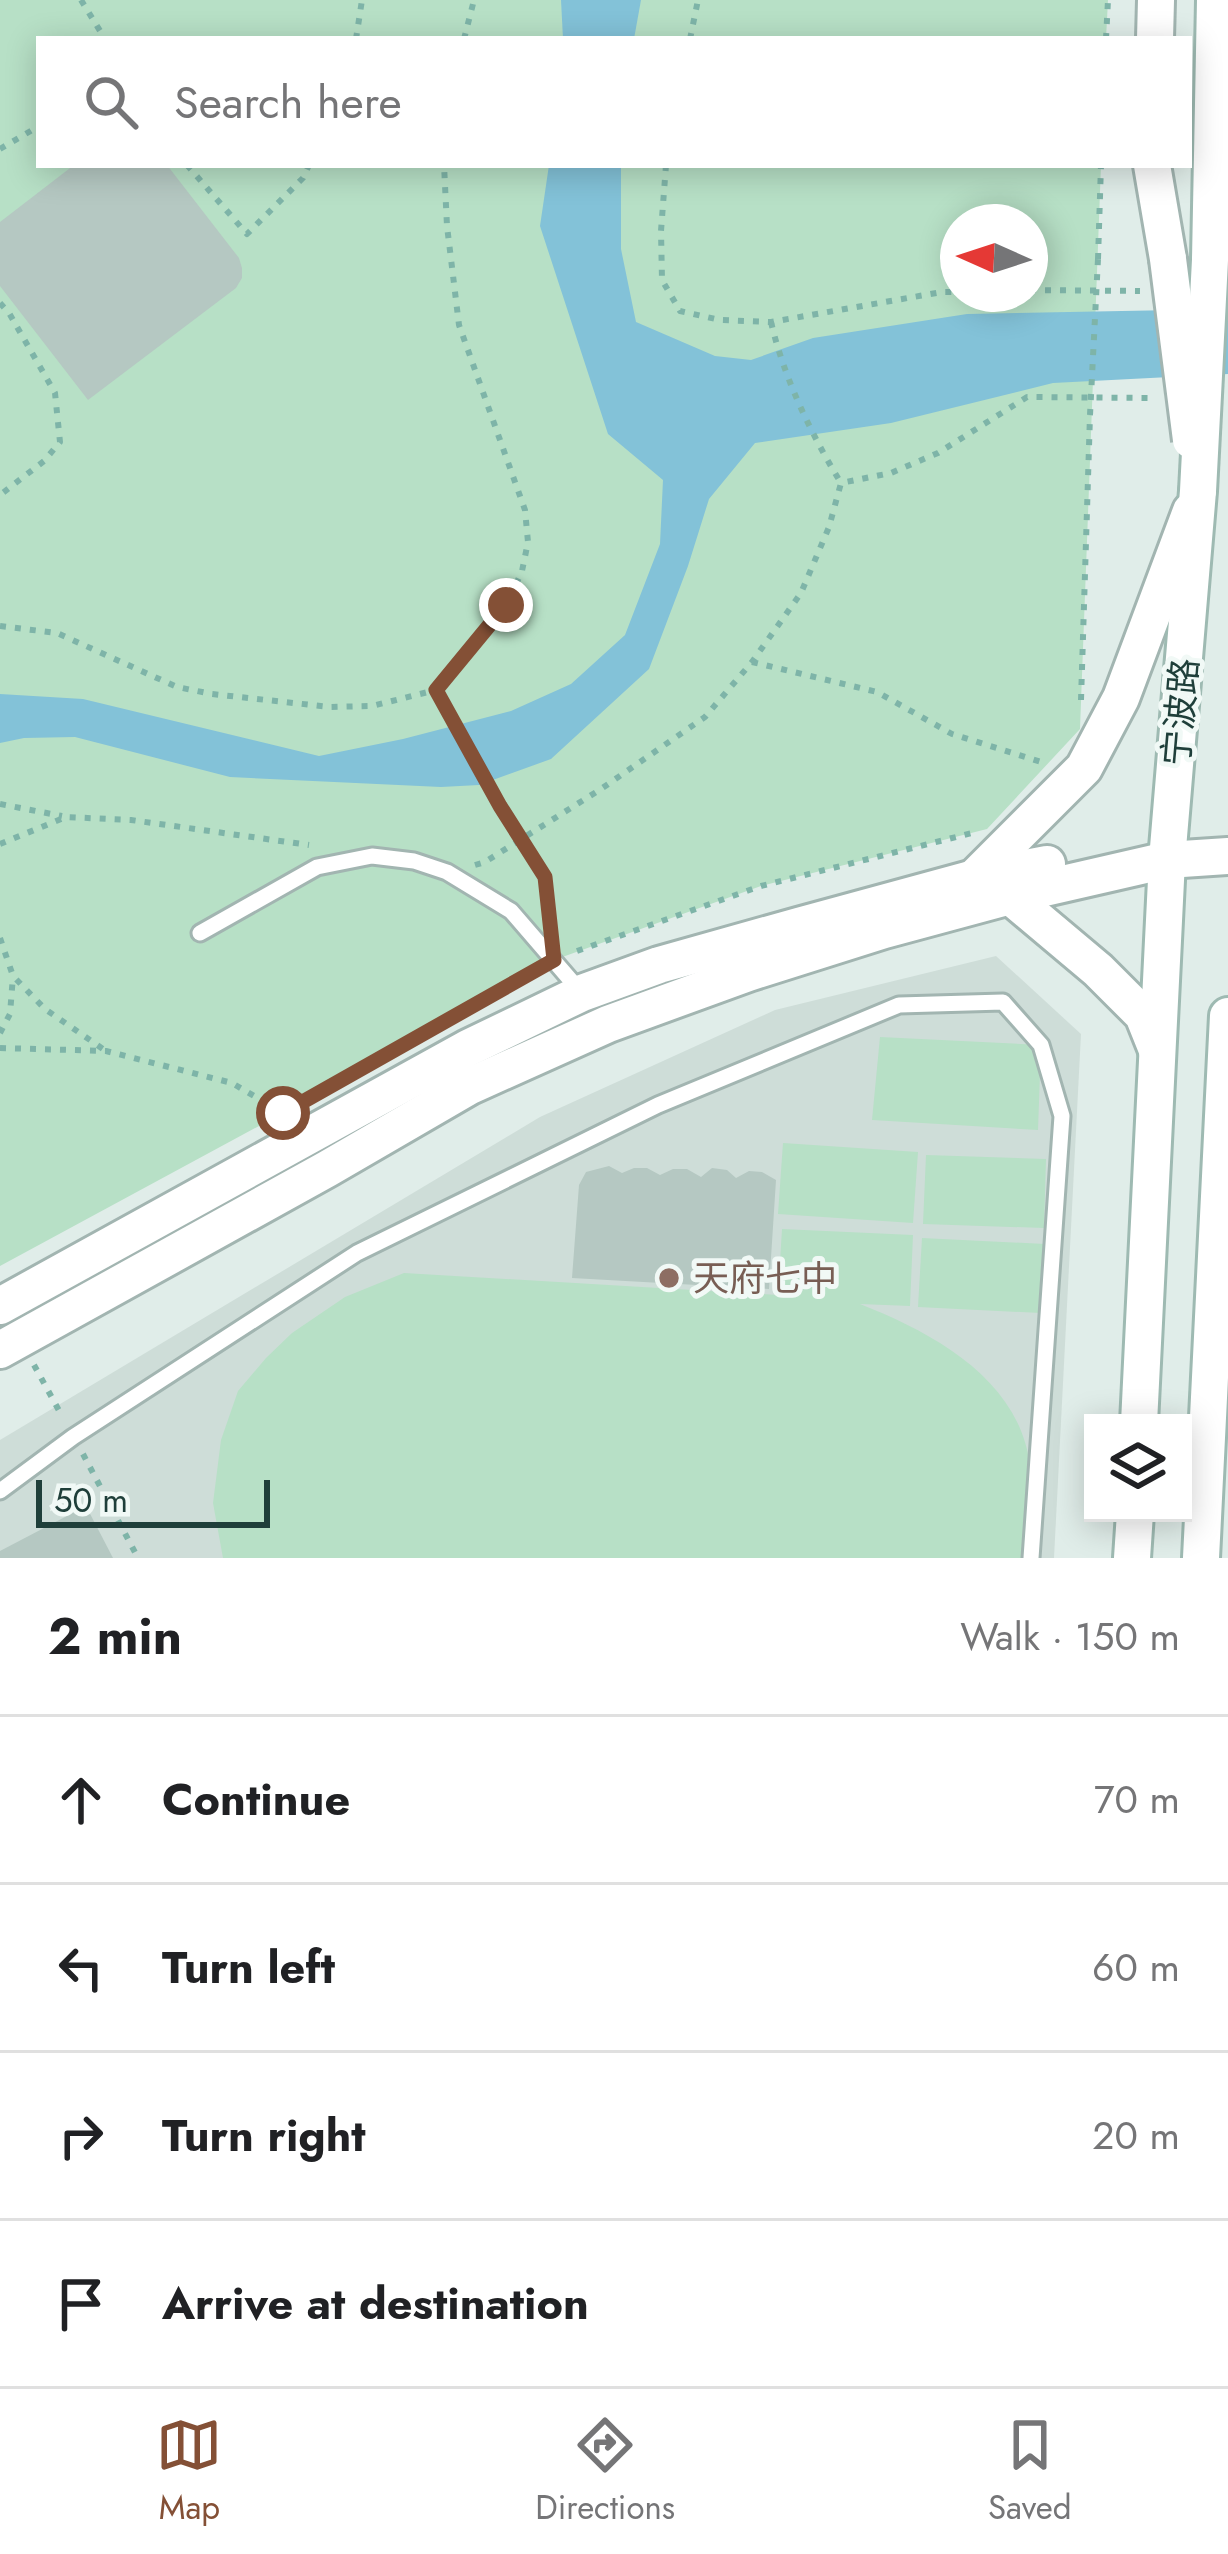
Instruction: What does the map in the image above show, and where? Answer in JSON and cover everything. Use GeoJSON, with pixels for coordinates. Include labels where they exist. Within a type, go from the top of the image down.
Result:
{"type":"FeatureCollection","features":[{"type":"Feature","properties":{"kind":"street"},"geometry":{"type":"LineString","coordinates":[[1155,36],[1156,0]]}},
{"type":"Feature","properties":{"kind":"street","name":"宁波路"},"geometry":{"type":"LineString","coordinates":[[1139,1414],[1168,850],[1198,491],[1210,260],[1215,0]]}},
{"type":"Feature","properties":{"kind":"street"},"geometry":{"type":"LineString","coordinates":[[974,878],[1084,768],[1121,698],[1198,491],[1153,168]]}},
{"type":"Feature","properties":{"kind":"street"},"geometry":{"type":"LineString","coordinates":[[0,1350],[470,1085],[608,1024],[884,930],[1228,834]]}},
{"type":"Feature","properties":{"kind":"street"},"geometry":{"type":"LineString","coordinates":[[0,1306],[468,1048],[582,994],[659,965],[974,878],[1168,850],[1228,856]]}},
{"type":"Feature","properties":{"kind":"street"},"geometry":{"type":"LineString","coordinates":[[1010,896],[1143,1015],[1157,1050]]}},
{"type":"Feature","properties":{"kind":"street"},"geometry":{"type":"LineString","coordinates":[[1201,1558],[1228,1016]]}},
{"type":"Feature","properties":{"kind":"street"},"geometry":{"type":"LineString","coordinates":[[1132,1558],[1134,1522]]}},
{"type":"Feature","properties":{"kind":"lane"},"geometry":{"type":"LineString","coordinates":[[200,933],[317,867],[372,856],[414,861],[447,872],[511,911],[582,994]]}},
{"type":"Feature","properties":{"kind":"lane"},"geometry":{"type":"LineString","coordinates":[[0,1492],[74,1437],[357,1252],[658,1105],[898,1005],[1004,1002],[1041,1045],[1062,1116],[1031,1558]]}},
{"type":"Feature","properties":{"kind":"path"},"geometry":{"type":"LineString","coordinates":[[81,0],[103,36]]}},
{"type":"Feature","properties":{"kind":"path"},"geometry":{"type":"LineString","coordinates":[[356,36],[362,0]]}},
{"type":"Feature","properties":{"kind":"path"},"geometry":{"type":"LineString","coordinates":[[465,36],[474,0]]}},
{"type":"Feature","properties":{"kind":"path"},"geometry":{"type":"LineString","coordinates":[[691,36],[698,0]]}},
{"type":"Feature","properties":{"kind":"path"},"geometry":{"type":"LineString","coordinates":[[1106,36],[1108,0]]}},
{"type":"Feature","properties":{"kind":"path"},"geometry":{"type":"LineString","coordinates":[[0,148],[36,128]]}},
{"type":"Feature","properties":{"kind":"path"},"geometry":{"type":"LineString","coordinates":[[190,168],[247,233],[308,168]]}},
{"type":"Feature","properties":{"kind":"path"},"geometry":{"type":"LineString","coordinates":[[0,626],[57,633],[177,687],[212,694],[331,707],[371,706],[436,690],[506,605],[522,571],[528,542],[525,510],[459,325],[444,168]]}},
{"type":"Feature","properties":{"kind":"path"},"geometry":{"type":"LineString","coordinates":[[666,168],[662,280],[680,310],[720,320],[770,322],[940,292]]}},
{"type":"Feature","properties":{"kind":"path"},"geometry":{"type":"LineString","coordinates":[[1081,707],[1101,168]]}},
{"type":"Feature","properties":{"kind":"path"},"geometry":{"type":"LineString","coordinates":[[1048,290],[1143,291]]}},
{"type":"Feature","properties":{"kind":"path"},"geometry":{"type":"LineString","coordinates":[[0,303],[55,393],[60,442],[0,496]]}},
{"type":"Feature","properties":{"kind":"path"},"geometry":{"type":"LineString","coordinates":[[447,872],[484,862],[602,789],[705,717],[801,593],[842,483],[818,446],[770,322]]}},
{"type":"Feature","properties":{"kind":"path"},"geometry":{"type":"LineString","coordinates":[[842,483],[891,473],[938,453],[1027,397],[1162,398]]}},
{"type":"Feature","properties":{"kind":"path"},"geometry":{"type":"LineString","coordinates":[[752,662],[877,692],[952,734],[1048,764]]}},
{"type":"Feature","properties":{"kind":"path"},"geometry":{"type":"LineString","coordinates":[[436,690],[545,877],[554,960]]}},
{"type":"Feature","properties":{"kind":"path"},"geometry":{"type":"LineString","coordinates":[[0,804],[66,817],[131,820],[372,856]]}},
{"type":"Feature","properties":{"kind":"path"},"geometry":{"type":"LineString","coordinates":[[0,844],[66,817]]}},
{"type":"Feature","properties":{"kind":"path"},"geometry":{"type":"LineString","coordinates":[[470,1007],[554,960],[761,886],[987,829]]}},
{"type":"Feature","properties":{"kind":"path"},"geometry":{"type":"LineString","coordinates":[[0,938],[13,976],[10,1014],[0,1033]]}},
{"type":"Feature","properties":{"kind":"path"},"geometry":{"type":"LineString","coordinates":[[13,976],[45,1009],[106,1051]]}},
{"type":"Feature","properties":{"kind":"path"},"geometry":{"type":"LineString","coordinates":[[0,1048],[106,1051],[232,1083],[283,1113],[263,1124]]}},
{"type":"Feature","properties":{"kind":"shaded area","name":"天府七中"},"geometry":{"type":"Polygon","coordinates":[[[996,956],[1081,1034],[1054,1558],[0,1558],[0,1440],[540,1117],[775,1010],[996,956]]]}},
{"type":"Feature","properties":{"kind":"green space"},"geometry":{"type":"Polygon","coordinates":[[[0,0],[1108,0],[1106,36],[36,36],[36,168],[1101,168],[1080,729],[987,829],[761,886],[554,960],[0,1266],[0,0]]]}},
{"type":"Feature","properties":{"kind":"green space"},"geometry":{"type":"Polygon","coordinates":[[[880,1037],[1041,1045],[1038,1130],[872,1120],[880,1037]]]}},
{"type":"Feature","properties":{"kind":"green space"},"geometry":{"type":"Polygon","coordinates":[[[783,1143],[918,1152],[913,1223],[778,1214],[783,1143]]]}},
{"type":"Feature","properties":{"kind":"green space"},"geometry":{"type":"Polygon","coordinates":[[[926,1155],[1046,1159],[1044,1228],[923,1224],[926,1155]]]}},
{"type":"Feature","properties":{"kind":"green space"},"geometry":{"type":"Polygon","coordinates":[[[782,1229],[913,1235],[910,1306],[860,1304],[949,1349],[998,1392],[1015,1418],[1027,1449],[1031,1483],[1025,1558],[223,1558],[213,1503],[221,1440],[238,1391],[292,1333],[345,1297],[404,1273],[778,1295],[782,1229]]]}},
{"type":"Feature","properties":{"kind":"green space"},"geometry":{"type":"Polygon","coordinates":[[[922,1238],[1045,1244],[1041,1313],[918,1307],[922,1238]]]}},
{"type":"Feature","properties":{"kind":"water"},"geometry":{"type":"Polygon","coordinates":[[[561,0],[641,0],[635,36],[563,36],[561,0]]]}},
{"type":"Feature","properties":{"kind":"water"},"geometry":{"type":"Polygon","coordinates":[[[549,168],[621,168],[621,249],[636,322],[715,356],[751,360],[813,338],[967,314],[1228,309],[1228,374],[1053,383],[891,423],[755,443],[709,499],[649,669],[551,759],[479,785],[230,777],[75,737],[0,743],[0,694],[83,699],[319,756],[511,711],[571,684],[625,635],[660,544],[663,480],[608,434],[540,226],[549,168]]]}},
{"type":"Feature","properties":{"kind":"building"},"geometry":{"type":"Polygon","coordinates":[[[70,168],[169,168],[239,258],[242,278],[236,288],[88,400],[0,286],[0,222],[70,168]]]}},
{"type":"Feature","properties":{"kind":"building"},"geometry":{"type":"Polygon","coordinates":[[[609,1166],[622,1173],[647,1168],[660,1175],[687,1169],[701,1177],[712,1168],[727,1170],[736,1178],[749,1171],[762,1172],[776,1180],[769,1289],[572,1278],[579,1185],[586,1172],[609,1166]]]}},
{"type":"Feature","properties":{"kind":"building"},"geometry":{"type":"Polygon","coordinates":[[[86,1506],[113,1558],[0,1558],[0,1551],[86,1506]]]}},
{"type":"Feature","properties":{"kind":"place","name":"天府七中"},"geometry":{"type":"Point","coordinates":[669,1278]}},
{"type":"Feature","properties":{"kind":"route"},"geometry":{"type":"LineString","coordinates":[[283,1113],[554,960],[545,877],[436,690],[506,605]]}}]}
